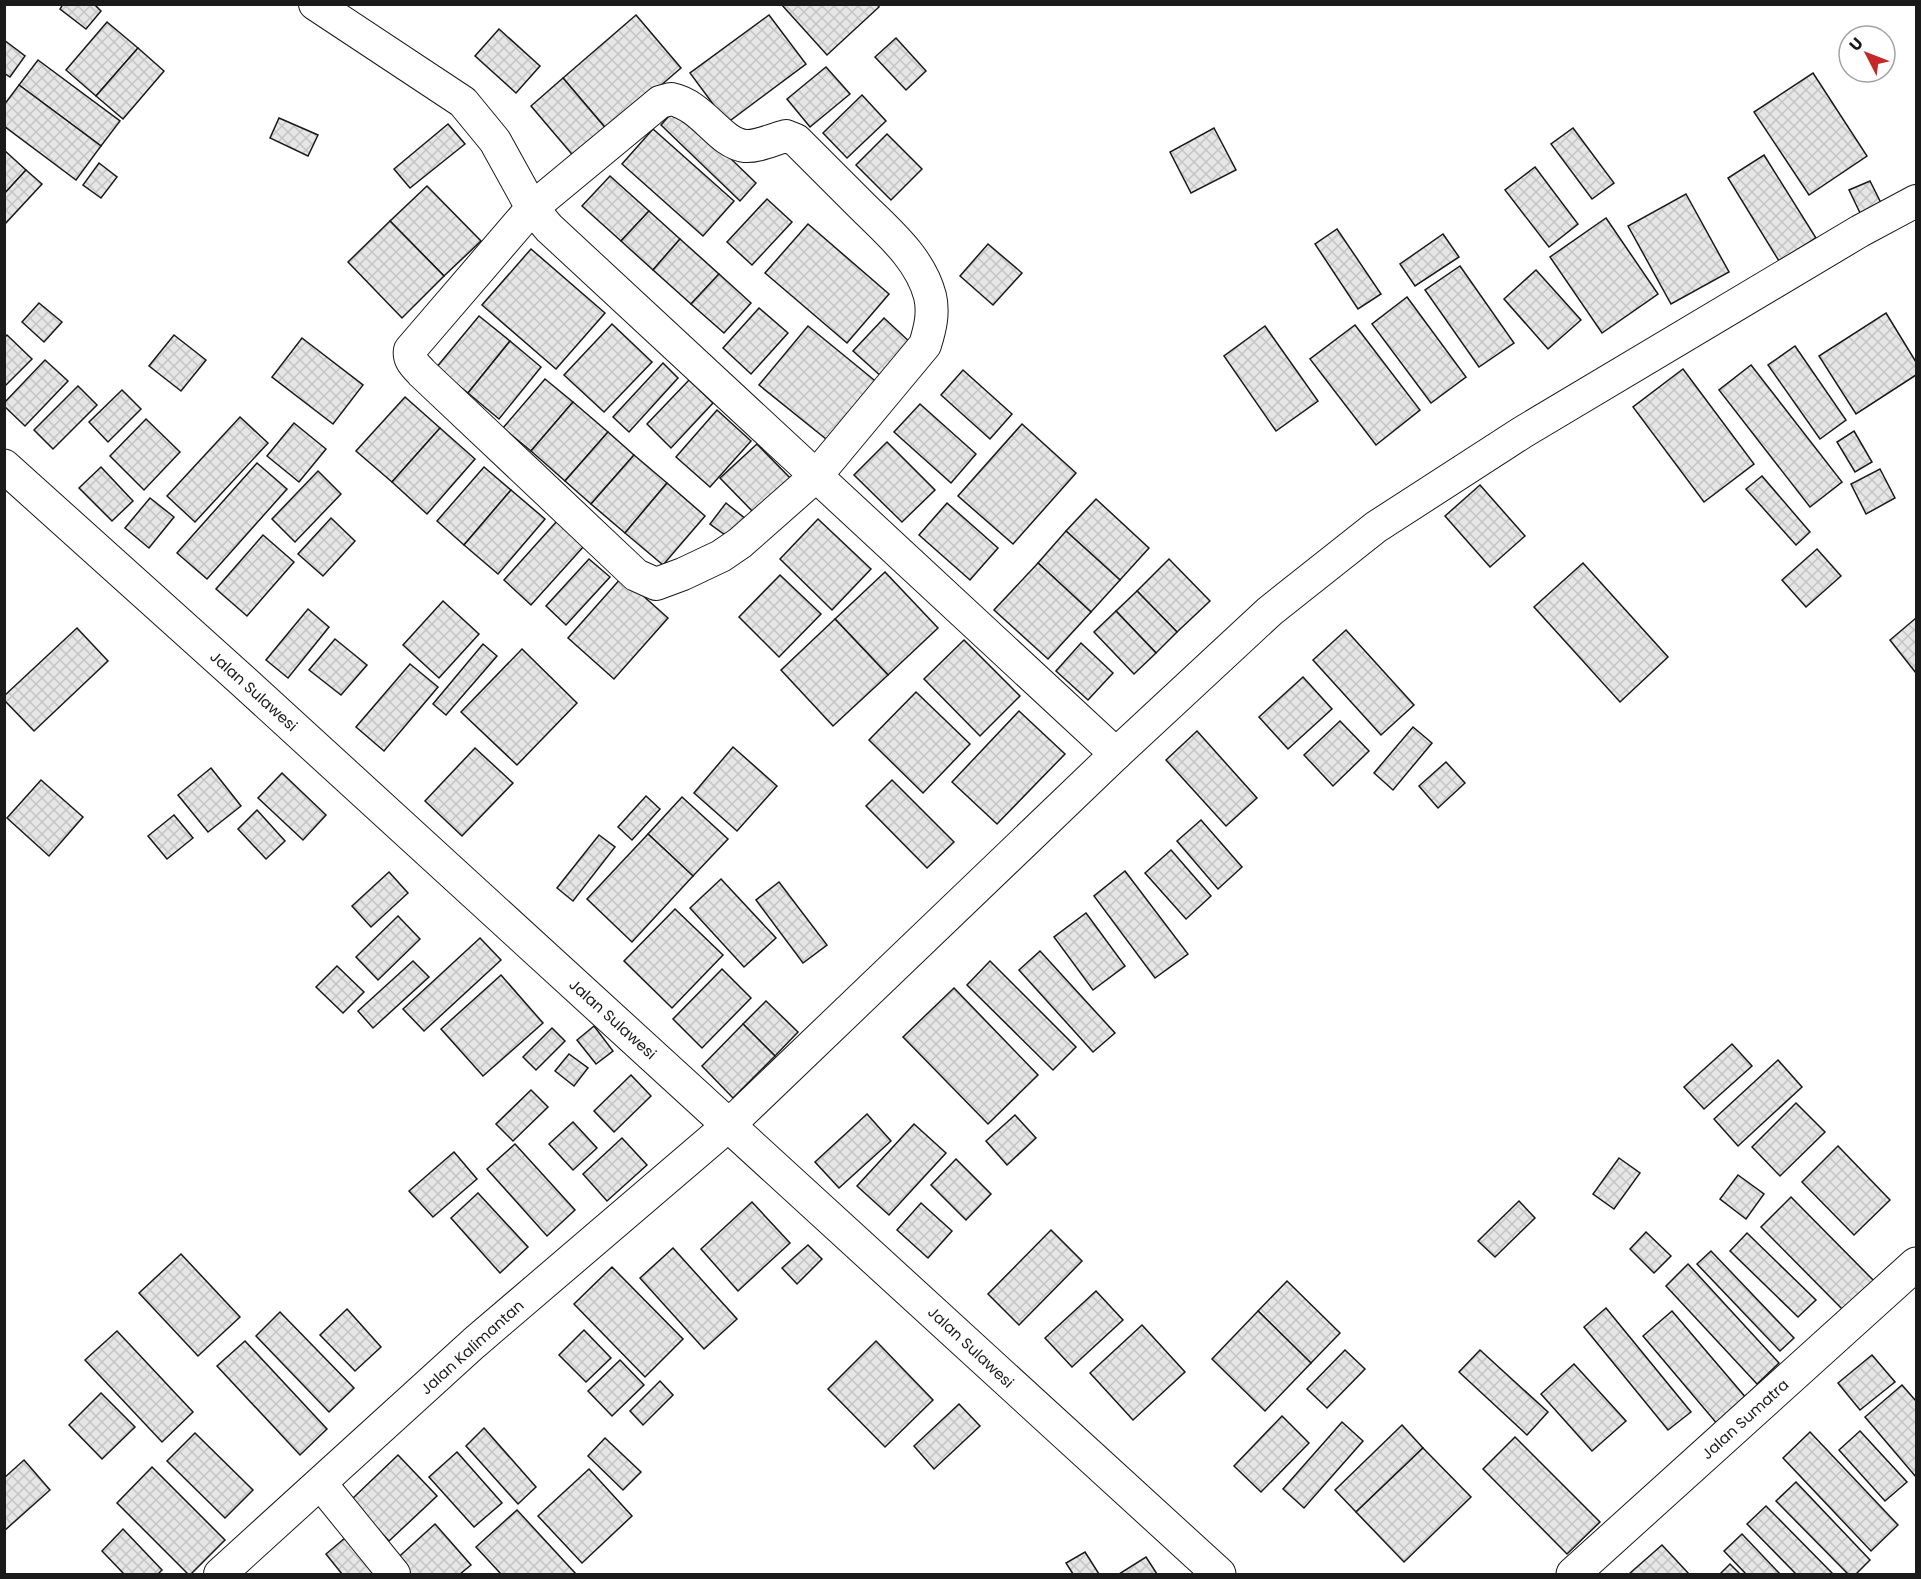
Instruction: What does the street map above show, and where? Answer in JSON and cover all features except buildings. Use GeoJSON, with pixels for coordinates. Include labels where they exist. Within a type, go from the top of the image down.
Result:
{"type":"FeatureCollection","features":[{"type":"Feature","properties":{"kind":"street"},"geometry":{"type":"LineString","coordinates":[[315,4],[463,102],[495,141],[532,208],[558,236],[1116,754]]}},
{"type":"Feature","properties":{"kind":"street"},"geometry":{"type":"LineString","coordinates":[[671,99],[689,105],[726,137],[742,145],[748,146],[786,136],[796,140],[898,241],[915,262],[925,280],[931,298],[932,322],[925,345],[816,476],[740,543],[721,556],[656,584],[636,576],[422,373],[409,354],[410,350],[532,208],[660,102],[671,99]]}},
{"type":"Feature","properties":{"kind":"street","name":"Jalan Kalimantan"},"geometry":{"type":"LineString","coordinates":[[220,1575],[474,1344],[729,1125],[1116,754],[1270,610],[1376,527],[1523,432],[1860,231],[1917,201]]}},
{"type":"Feature","properties":{"kind":"street","name":"Jalan Sulawesi"},"geometry":{"type":"LineString","coordinates":[[4,466],[244,682],[1219,1575]]}},
{"type":"Feature","properties":{"kind":"street","name":"Jalan Sumatra"},"geometry":{"type":"LineString","coordinates":[[1573,1575],[1917,1264]]}},
{"type":"Feature","properties":{"kind":"street"},"geometry":{"type":"LineString","coordinates":[[321,1484],[394,1575]]}}]}
